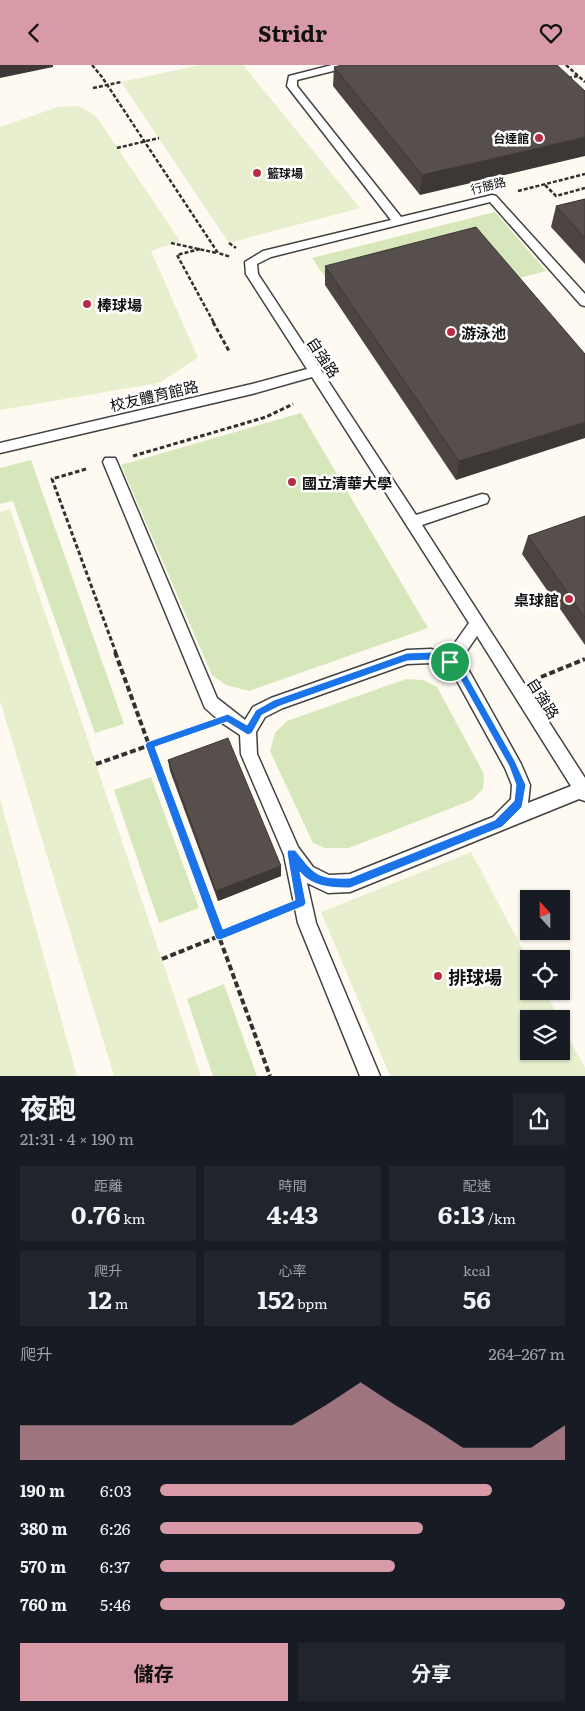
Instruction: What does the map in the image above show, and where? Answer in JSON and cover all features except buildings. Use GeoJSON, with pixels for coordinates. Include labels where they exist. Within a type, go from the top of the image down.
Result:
{"type":"FeatureCollection","features":[{"type":"Feature","properties":{"kind":"lane"},"geometry":{"type":"LineString","coordinates":[[251,262],[267,254],[398,221],[292,86],[292,78],[346,65]]}},
{"type":"Feature","properties":{"kind":"lane"},"geometry":{"type":"LineString","coordinates":[[492,198],[584,300]]}},
{"type":"Feature","properties":{"kind":"lane","name":"行勝路"},"geometry":{"type":"LineString","coordinates":[[398,221],[492,198]]}},
{"type":"Feature","properties":{"kind":"lane","name":"自強路"},"geometry":{"type":"LineString","coordinates":[[251,262],[252,275],[413,522],[584,791]]}},
{"type":"Feature","properties":{"kind":"lane","name":"校友體育館路"},"geometry":{"type":"LineString","coordinates":[[0,447],[252,389],[314,372]]}},
{"type":"Feature","properties":{"kind":"lane"},"geometry":{"type":"LineString","coordinates":[[110,462],[211,703],[228,718],[248,731]]}},
{"type":"Feature","properties":{"kind":"lane"},"geometry":{"type":"LineString","coordinates":[[413,522],[482,499]]}},
{"type":"Feature","properties":{"kind":"lane"},"geometry":{"type":"LineString","coordinates":[[450,662],[477,623]]}},
{"type":"Feature","properties":{"kind":"lane"},"geometry":{"type":"LineString","coordinates":[[370,1076],[307,923],[301,903],[292,853],[249,754],[248,731],[259,712],[277,703],[407,657],[431,656],[450,662],[462,675],[512,764],[521,785],[519,803],[499,823]]}},
{"type":"Feature","properties":{"kind":"lane"},"geometry":{"type":"LineString","coordinates":[[292,853],[307,873],[328,883],[350,883],[584,791]]}},
{"type":"Feature","properties":{"kind":"path"},"geometry":{"type":"LineString","coordinates":[[92,65],[218,253]]}},
{"type":"Feature","properties":{"kind":"path"},"geometry":{"type":"LineString","coordinates":[[566,65],[585,82]]}},
{"type":"Feature","properties":{"kind":"path"},"geometry":{"type":"LineString","coordinates":[[560,80],[578,76]]}},
{"type":"Feature","properties":{"kind":"path"},"geometry":{"type":"LineString","coordinates":[[93,88],[122,83]]}},
{"type":"Feature","properties":{"kind":"path"},"geometry":{"type":"LineString","coordinates":[[117,148],[159,138]]}},
{"type":"Feature","properties":{"kind":"path","name":"行勝路"},"geometry":{"type":"LineString","coordinates":[[492,198],[585,174]]}},
{"type":"Feature","properties":{"kind":"path"},"geometry":{"type":"LineString","coordinates":[[545,185],[556,196],[585,188]]}},
{"type":"Feature","properties":{"kind":"path"},"geometry":{"type":"LineString","coordinates":[[171,243],[251,262]]}},
{"type":"Feature","properties":{"kind":"path"},"geometry":{"type":"LineString","coordinates":[[200,249],[177,255],[229,351]]}},
{"type":"Feature","properties":{"kind":"path"},"geometry":{"type":"LineString","coordinates":[[266,417],[52,479],[270,1076]]}},
{"type":"Feature","properties":{"kind":"path"},"geometry":{"type":"LineString","coordinates":[[517,686],[585,659]]}},
{"type":"Feature","properties":{"kind":"path"},"geometry":{"type":"LineString","coordinates":[[96,764],[228,718]]}},
{"type":"Feature","properties":{"kind":"path"},"geometry":{"type":"LineString","coordinates":[[162,959],[301,903]]}},
{"type":"Feature","properties":{"kind":"green space","name":"籃球場"},"geometry":{"type":"Polygon","coordinates":[[[200,65],[243,65],[360,208],[229,243],[121,82],[200,65]]]}},
{"type":"Feature","properties":{"kind":"green space","name":"棒球場"},"geometry":{"type":"Polygon","coordinates":[[[79,106],[96,116],[180,241],[151,251],[198,358],[159,383],[0,410],[0,127],[58,107],[79,106]]]}},
{"type":"Feature","properties":{"kind":"green space"},"geometry":{"type":"Polygon","coordinates":[[[495,212],[546,271],[511,280],[327,280],[312,258],[495,212]]]}},
{"type":"Feature","properties":{"kind":"green space"},"geometry":{"type":"Polygon","coordinates":[[[301,413],[428,628],[249,691],[226,685],[212,675],[121,465],[301,413]]]}},
{"type":"Feature","properties":{"kind":"green space"},"geometry":{"type":"Polygon","coordinates":[[[31,460],[124,724],[95,733],[13,501],[0,504],[0,468],[31,460]]]}},
{"type":"Feature","properties":{"kind":"green space"},"geometry":{"type":"Polygon","coordinates":[[[10,509],[201,1076],[114,1076],[0,701],[0,512],[10,509]]]}},
{"type":"Feature","properties":{"kind":"green space"},"geometry":{"type":"Polygon","coordinates":[[[406,679],[423,680],[437,687],[484,774],[483,789],[472,800],[349,848],[325,848],[313,843],[270,751],[275,733],[287,721],[406,679]]]}},
{"type":"Feature","properties":{"kind":"green space"},"geometry":{"type":"Polygon","coordinates":[[[151,777],[199,908],[159,923],[114,790],[151,777]]]}},
{"type":"Feature","properties":{"kind":"green space"},"geometry":{"type":"Polygon","coordinates":[[[0,799],[77,1076],[0,1076],[0,799]]]}},
{"type":"Feature","properties":{"kind":"green space","name":"排球場"},"geometry":{"type":"Polygon","coordinates":[[[471,852],[523,950],[520,950],[520,1000],[550,1000],[554,1010],[520,1010],[520,1060],[570,1060],[570,1040],[585,1068],[585,1076],[390,1076],[321,912],[471,852]]]}},
{"type":"Feature","properties":{"kind":"green space"},"geometry":{"type":"Polygon","coordinates":[[[224,984],[257,1076],[213,1076],[187,999],[224,984]]]}},
{"type":"Feature","properties":{"kind":"place","name":"台達館"},"geometry":{"type":"Point","coordinates":[539,138]}},
{"type":"Feature","properties":{"kind":"place","name":"籃球場"},"geometry":{"type":"Point","coordinates":[257,173]}},
{"type":"Feature","properties":{"kind":"place","name":"棒球場"},"geometry":{"type":"Point","coordinates":[87,304]}},
{"type":"Feature","properties":{"kind":"place","name":"游泳池"},"geometry":{"type":"Point","coordinates":[451,332]}},
{"type":"Feature","properties":{"kind":"place","name":"國立清華大學"},"geometry":{"type":"Point","coordinates":[292,482]}},
{"type":"Feature","properties":{"kind":"place","name":"桌球館"},"geometry":{"type":"Point","coordinates":[569,599]}},
{"type":"Feature","properties":{"kind":"place","name":"排球場"},"geometry":{"type":"Point","coordinates":[438,976]}},
{"type":"Feature","properties":{"kind":"route"},"geometry":{"type":"LineString","coordinates":[[431,656],[450,662],[462,675],[512,764],[521,785],[519,803],[499,823],[350,883],[328,883],[307,873],[292,853],[301,903],[220,935],[150,745],[228,718],[248,731],[259,712],[277,703],[407,657],[431,656]]}}]}
